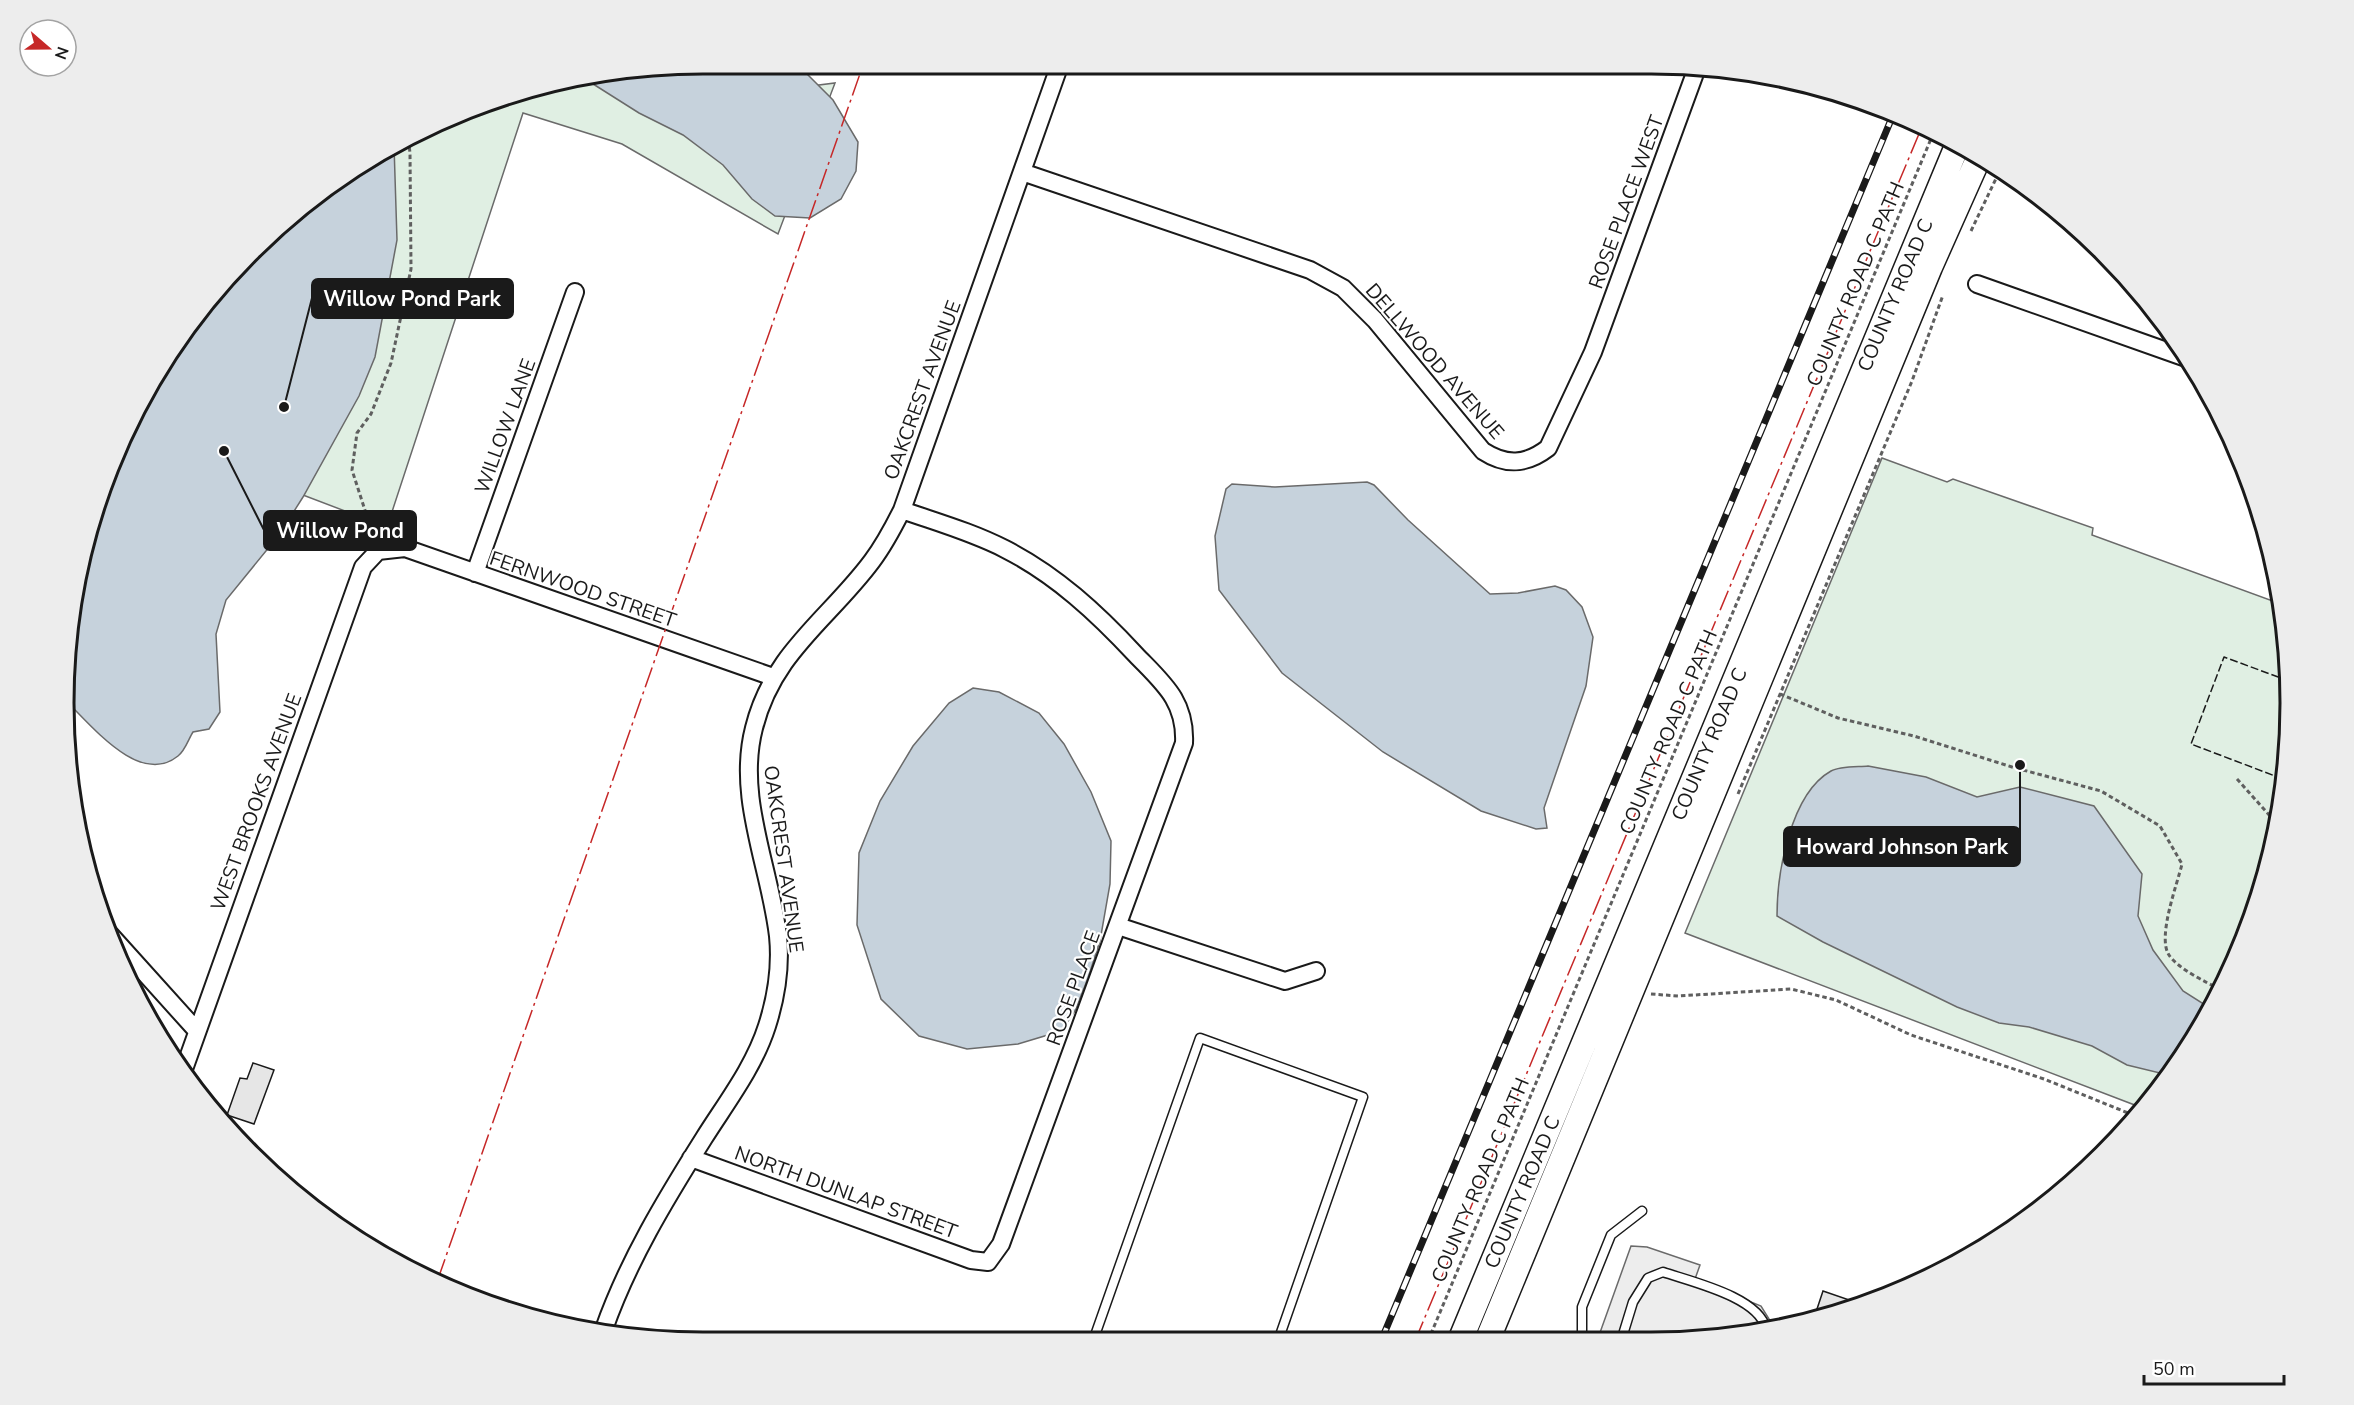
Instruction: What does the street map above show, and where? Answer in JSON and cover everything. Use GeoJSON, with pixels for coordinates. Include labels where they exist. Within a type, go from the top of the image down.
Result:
{"type":"FeatureCollection","features":[{"type":"Feature","properties":{"kind":"main road","name":"COUNTY ROAD C"},"geometry":{"type":"LineString","coordinates":[[1464,1332],[1955,152]]}},
{"type":"Feature","properties":{"kind":"main road","name":"COUNTY ROAD C"},"geometry":{"type":"LineString","coordinates":[[1491,1332],[1930,267],[1976,164]]}},
{"type":"Feature","properties":{"kind":"street","name":"OAKCREST AVENUE"},"geometry":{"type":"LineString","coordinates":[[606,1324],[624,1278],[648,1229],[754,1057],[774,1000],[778,969],[778,938],[749,786],[753,729],[773,677],[792,649],[871,562],[902,510],[1057,74]]}},
{"type":"Feature","properties":{"kind":"street","name":"ROSE PLACE WEST"},"geometry":{"type":"LineString","coordinates":[[1593,352],[1694,75]]}},
{"type":"Feature","properties":{"kind":"street","name":"DELLWOOD AVENUE"},"geometry":{"type":"LineString","coordinates":[[1022,172],[1310,270],[1343,288],[1375,320],[1478,447],[1495,459],[1510,463],[1524,462],[1538,457],[1548,448],[1593,352]]}},
{"type":"Feature","properties":{"kind":"street"},"geometry":{"type":"LineString","coordinates":[[1977,284],[2175,354]]}},
{"type":"Feature","properties":{"kind":"street","name":"WILLOW LANE"},"geometry":{"type":"LineString","coordinates":[[475,573],[575,292]]}},
{"type":"Feature","properties":{"kind":"street","name":"ROSE PLACE"},"geometry":{"type":"LineString","coordinates":[[902,510],[1004,548],[1042,570],[1076,595],[1173,694],[1185,724],[1184,743],[1118,926],[1001,1244],[988,1262]]}},
{"type":"Feature","properties":{"kind":"street","name":"FERNWOOD STREET"},"geometry":{"type":"LineString","coordinates":[[378,551],[405,548],[773,677]]}},
{"type":"Feature","properties":{"kind":"street","name":"WEST BROOKS AVENUE"},"geometry":{"type":"LineString","coordinates":[[187,1061],[363,567],[378,551]]}},
{"type":"Feature","properties":{"kind":"street"},"geometry":{"type":"LineString","coordinates":[[1118,926],[1285,981],[1316,971]]}},
{"type":"Feature","properties":{"kind":"street"},"geometry":{"type":"LineString","coordinates":[[124,950],[197,1031]]}},
{"type":"Feature","properties":{"kind":"street","name":"NORTH DUNLAP STREET"},"geometry":{"type":"LineString","coordinates":[[691,1158],[971,1260],[988,1262]]}},
{"type":"Feature","properties":{"kind":"lane"},"geometry":{"type":"LineString","coordinates":[[1096,1332],[1200,1038],[1363,1097],[1281,1332]]}},
{"type":"Feature","properties":{"kind":"lane"},"geometry":{"type":"LineString","coordinates":[[1582,1332],[1582,1307],[1611,1235],[1642,1211]]}},
{"type":"Feature","properties":{"kind":"lane"},"geometry":{"type":"LineString","coordinates":[[1624,1332],[1634,1302],[1648,1278],[1663,1272],[1742,1301],[1764,1321]]}},
{"type":"Feature","properties":{"kind":"path","name":"COUNTY ROAD C PATH"},"geometry":{"type":"LineString","coordinates":[[1432,1332],[1931,139]]}},
{"type":"Feature","properties":{"kind":"path"},"geometry":{"type":"LineString","coordinates":[[378,551],[352,470],[357,433],[371,414],[391,363],[411,269],[408,147]]}},
{"type":"Feature","properties":{"kind":"path"},"geometry":{"type":"LineString","coordinates":[[1780,694],[1838,718],[1914,736],[2012,767],[2101,791],[2160,826],[2182,864],[2164,938],[2169,956],[2213,986]]}},
{"type":"Feature","properties":{"kind":"path"},"geometry":{"type":"LineString","coordinates":[[2237,778],[2270,815]]}},
{"type":"Feature","properties":{"kind":"path"},"geometry":{"type":"LineString","coordinates":[[1652,994],[1678,996],[1791,989],[1825,998],[1911,1035],[2044,1079],[2128,1113]]}},
{"type":"Feature","properties":{"kind":"green space"},"geometry":{"type":"Polygon","coordinates":[[[702,74],[756,93],[835,83],[778,234],[622,144],[523,113],[387,527],[232,468],[85,584],[95,540],[121,462],[138,424],[180,353],[203,320],[258,258],[320,203],[353,180],[424,138],[462,121],[540,95],[580,86],[620,79],[702,74]]]}},
{"type":"Feature","properties":{"kind":"green space"},"geometry":{"type":"Polygon","coordinates":[[[1882,458],[1947,482],[1953,479],[2093,528],[2092,535],[2272,601],[2279,661],[2279,744],[2275,785],[2259,865],[2233,943],[2216,981],[2174,1052],[2134,1105],[1685,933],[1882,458]]]}},
{"type":"Feature","properties":{"kind":"shaded area"},"geometry":{"type":"Polygon","coordinates":[[[807,74],[833,100],[858,142],[856,171],[841,199],[810,218],[775,216],[752,199],[723,165],[683,135],[639,113],[593,84],[661,75],[807,74]]]}},
{"type":"Feature","properties":{"kind":"shaded area"},"geometry":{"type":"Polygon","coordinates":[[[394,154],[397,240],[375,357],[359,396],[303,497],[279,535],[226,600],[216,634],[220,712],[209,729],[193,732],[180,754],[163,764],[147,764],[131,758],[101,735],[74,709],[79,620],[95,540],[107,500],[138,424],[158,388],[203,320],[258,258],[320,203],[394,154]]]}},
{"type":"Feature","properties":{"kind":"shaded area"},"geometry":{"type":"Polygon","coordinates":[[[1367,482],[1374,485],[1408,520],[1490,594],[1518,593],[1555,586],[1566,590],[1582,607],[1593,637],[1586,686],[1544,808],[1547,828],[1536,829],[1481,811],[1383,752],[1282,673],[1219,590],[1215,536],[1226,489],[1232,484],[1275,487],[1367,482]]]}},
{"type":"Feature","properties":{"kind":"shaded area"},"geometry":{"type":"Polygon","coordinates":[[[973,688],[999,692],[1039,713],[1064,744],[1091,792],[1111,841],[1110,884],[1100,941],[1075,1011],[1061,1031],[1018,1044],[967,1049],[919,1036],[881,999],[857,925],[859,853],[880,801],[913,746],[949,703],[973,688]]]}},
{"type":"Feature","properties":{"kind":"shaded area"},"geometry":{"type":"Polygon","coordinates":[[[1868,766],[1926,777],[1977,797],[2020,787],[2094,806],[2142,874],[2138,916],[2153,950],[2183,991],[2203,1004],[2159,1073],[2127,1065],[2092,1046],[2029,1027],[1999,1023],[1957,1007],[1823,942],[1777,916],[1783,858],[1796,816],[1805,797],[1817,782],[1831,771],[1844,767],[1868,766]]]}},
{"type":"Feature","properties":{"kind":"shaded area"},"geometry":{"type":"Polygon","coordinates":[[[1631,1246],[1647,1247],[1700,1265],[1695,1279],[1761,1306],[1770,1320],[1693,1330],[1600,1332],[1631,1246]]]}},
{"type":"Feature","properties":{"kind":"building"},"geometry":{"type":"Polygon","coordinates":[[[253,1063],[274,1070],[254,1124],[227,1114],[240,1078],[247,1079],[253,1063]]]}},
{"type":"Feature","properties":{"kind":"building"},"geometry":{"type":"Polygon","coordinates":[[[1823,1291],[1848,1300],[1817,1309],[1823,1291]]]}},
{"type":"Feature","properties":{"kind":"railway"},"geometry":{"type":"LineString","coordinates":[[1385,1332],[1891,121]]}},
{"type":"Feature","properties":{"kind":"fence"},"geometry":{"type":"LineString","coordinates":[[2276,776],[2191,744],[2224,657],[2279,677]]}},
{"type":"Feature","properties":{"kind":"power"},"geometry":{"type":"LineString","coordinates":[[440,1274],[860,74]]}},
{"type":"Feature","properties":{"kind":"power"},"geometry":{"type":"LineString","coordinates":[[1419,1332],[1919,133]]}},
{"type":"Feature","properties":{"kind":"place","name":"Willow Pond Park"},"geometry":{"type":"Point","coordinates":[284,407]}},
{"type":"Feature","properties":{"kind":"place","name":"Willow Pond"},"geometry":{"type":"Point","coordinates":[224,451]}},
{"type":"Feature","properties":{"kind":"place","name":"Howard Johnson Park"},"geometry":{"type":"Point","coordinates":[2020,765]}}]}
